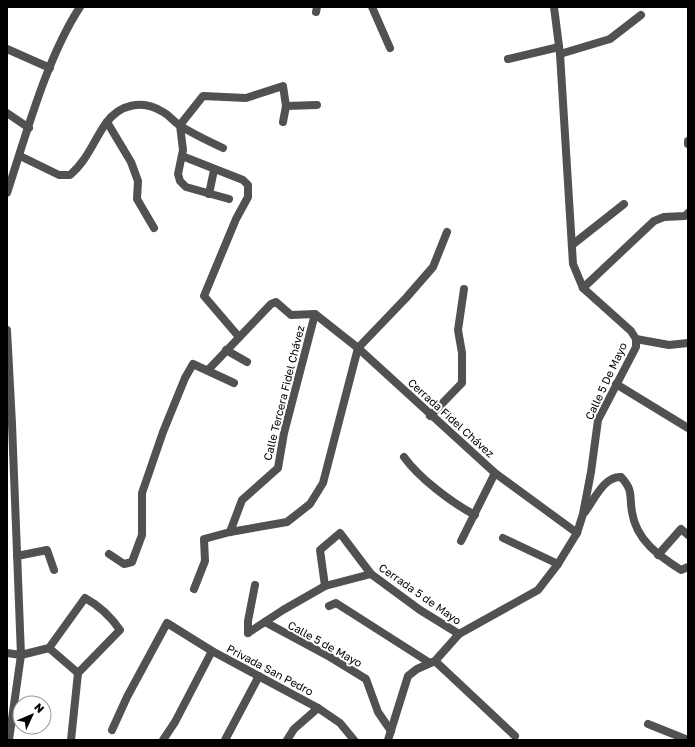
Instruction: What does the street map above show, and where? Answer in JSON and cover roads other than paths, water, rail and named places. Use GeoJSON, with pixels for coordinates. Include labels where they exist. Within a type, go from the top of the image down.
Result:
{"type":"FeatureCollection","features":[{"type":"Feature","properties":{"kind":"street"},"geometry":{"type":"LineString","coordinates":[[7,193],[50,68],[72,19],[80,7]]}},
{"type":"Feature","properties":{"kind":"street"},"geometry":{"type":"LineString","coordinates":[[372,7],[390,48]]}},
{"type":"Feature","properties":{"kind":"street","name":"Calle 5 De Mayo"},"geometry":{"type":"LineString","coordinates":[[459,634],[538,590],[558,564],[577,533],[583,514],[591,472],[598,420],[636,347],[636,339],[631,331],[583,288],[573,264],[560,50],[554,7]]}},
{"type":"Feature","properties":{"kind":"street"},"geometry":{"type":"LineString","coordinates":[[508,59],[610,39],[641,15]]}},
{"type":"Feature","properties":{"kind":"street"},"geometry":{"type":"LineString","coordinates":[[7,49],[50,68]]}},
{"type":"Feature","properties":{"kind":"street"},"geometry":{"type":"LineString","coordinates":[[229,199],[186,187],[180,181],[178,174],[183,150],[180,125],[203,96],[246,98],[282,86],[286,106],[283,122]]}},
{"type":"Feature","properties":{"kind":"street"},"geometry":{"type":"LineString","coordinates":[[20,156],[59,175],[70,175],[79,167],[107,122],[116,111],[134,104],[146,104],[162,111],[180,125],[223,148]]}},
{"type":"Feature","properties":{"kind":"street"},"geometry":{"type":"LineString","coordinates":[[286,106],[317,105]]}},
{"type":"Feature","properties":{"kind":"street"},"geometry":{"type":"LineString","coordinates":[[7,113],[29,128]]}},
{"type":"Feature","properties":{"kind":"street"},"geometry":{"type":"LineString","coordinates":[[107,122],[131,162],[138,181],[138,199],[154,228]]}},
{"type":"Feature","properties":{"kind":"street"},"geometry":{"type":"LineString","coordinates":[[182,156],[214,170],[243,180],[248,185],[248,197],[236,219],[204,296],[239,337]]}},
{"type":"Feature","properties":{"kind":"street"},"geometry":{"type":"LineString","coordinates":[[209,194],[214,170]]}},
{"type":"Feature","properties":{"kind":"street"},"geometry":{"type":"LineString","coordinates":[[572,245],[624,204]]}},
{"type":"Feature","properties":{"kind":"street"},"geometry":{"type":"LineString","coordinates":[[583,288],[654,221],[664,217],[684,216],[688,213]]}},
{"type":"Feature","properties":{"kind":"street"},"geometry":{"type":"LineString","coordinates":[[194,589],[205,561],[204,539],[230,532],[288,522],[310,504],[323,483],[358,348],[406,298],[433,267],[447,232]]}},
{"type":"Feature","properties":{"kind":"street"},"geometry":{"type":"LineString","coordinates":[[430,416],[462,383],[462,353],[458,330],[464,289]]}},
{"type":"Feature","properties":{"kind":"street"},"geometry":{"type":"LineString","coordinates":[[208,370],[271,304],[276,302],[291,315],[315,314]]}},
{"type":"Feature","properties":{"kind":"street","name":"Cerrada Fidel Chávez"},"geometry":{"type":"LineString","coordinates":[[315,314],[358,348],[430,416],[495,473],[577,533]]}},
{"type":"Feature","properties":{"kind":"street","name":"Calle Tercera Fidel Chávez"},"geometry":{"type":"LineString","coordinates":[[230,532],[242,500],[278,468],[284,433],[315,314]]}},
{"type":"Feature","properties":{"kind":"street"},"geometry":{"type":"LineString","coordinates":[[7,330],[21,655],[10,713],[9,740]]}},
{"type":"Feature","properties":{"kind":"street"},"geometry":{"type":"LineString","coordinates":[[636,339],[669,345],[688,343]]}},
{"type":"Feature","properties":{"kind":"street"},"geometry":{"type":"LineString","coordinates":[[226,350],[247,362]]}},
{"type":"Feature","properties":{"kind":"street"},"geometry":{"type":"LineString","coordinates":[[109,554],[124,564],[132,562],[142,535],[142,493],[163,432],[185,378],[193,364],[234,384]]}},
{"type":"Feature","properties":{"kind":"street"},"geometry":{"type":"LineString","coordinates":[[616,384],[688,428]]}},
{"type":"Feature","properties":{"kind":"street"},"geometry":{"type":"LineString","coordinates":[[404,457],[437,488],[475,515]]}},
{"type":"Feature","properties":{"kind":"street"},"geometry":{"type":"LineString","coordinates":[[461,541],[495,473]]}},
{"type":"Feature","properties":{"kind":"street"},"geometry":{"type":"LineString","coordinates":[[583,514],[609,480],[615,477],[621,478],[630,486],[632,512],[636,526],[644,540],[658,555],[681,570],[688,567]]}},
{"type":"Feature","properties":{"kind":"street"},"geometry":{"type":"LineString","coordinates":[[658,555],[681,529],[688,535]]}},
{"type":"Feature","properties":{"kind":"street","name":"Cerrada 5 de Mayo"},"geometry":{"type":"LineString","coordinates":[[326,586],[320,550],[340,533],[371,574],[420,610],[459,634]]}},
{"type":"Feature","properties":{"kind":"street"},"geometry":{"type":"LineString","coordinates":[[503,538],[558,564]]}},
{"type":"Feature","properties":{"kind":"street"},"geometry":{"type":"LineString","coordinates":[[17,556],[47,550],[54,570]]}},
{"type":"Feature","properties":{"kind":"street"},"geometry":{"type":"LineString","coordinates":[[265,622],[326,586],[371,574]]}},
{"type":"Feature","properties":{"kind":"street","name":"Privada San Pedro"},"geometry":{"type":"LineString","coordinates":[[255,585],[248,621],[248,633],[265,622]]}},
{"type":"Feature","properties":{"kind":"street"},"geometry":{"type":"LineString","coordinates":[[7,653],[21,655],[49,648],[85,598],[93,602],[114,621],[120,630],[78,673],[71,740]]}},
{"type":"Feature","properties":{"kind":"street"},"geometry":{"type":"LineString","coordinates":[[329,606],[336,603],[433,662],[515,736]]}},
{"type":"Feature","properties":{"kind":"street","name":"Calle 5 de Mayo"},"geometry":{"type":"LineString","coordinates":[[265,622],[330,657],[366,680],[378,712],[391,731]]}},
{"type":"Feature","properties":{"kind":"street","name":"Privada San Pedro"},"geometry":{"type":"LineString","coordinates":[[112,730],[127,697],[167,623],[212,651],[318,708],[340,723],[354,740]]}},
{"type":"Feature","properties":{"kind":"street"},"geometry":{"type":"LineString","coordinates":[[388,740],[408,676],[417,669],[433,662],[459,634]]}},
{"type":"Feature","properties":{"kind":"street"},"geometry":{"type":"LineString","coordinates":[[49,648],[78,673]]}},
{"type":"Feature","properties":{"kind":"street"},"geometry":{"type":"LineString","coordinates":[[163,740],[175,722],[212,651]]}},
{"type":"Feature","properties":{"kind":"street"},"geometry":{"type":"LineString","coordinates":[[226,740],[259,676]]}},
{"type":"Feature","properties":{"kind":"street"},"geometry":{"type":"LineString","coordinates":[[287,740],[294,729],[318,708]]}},
{"type":"Feature","properties":{"kind":"street"},"geometry":{"type":"LineString","coordinates":[[648,724],[688,740]]}}]}
